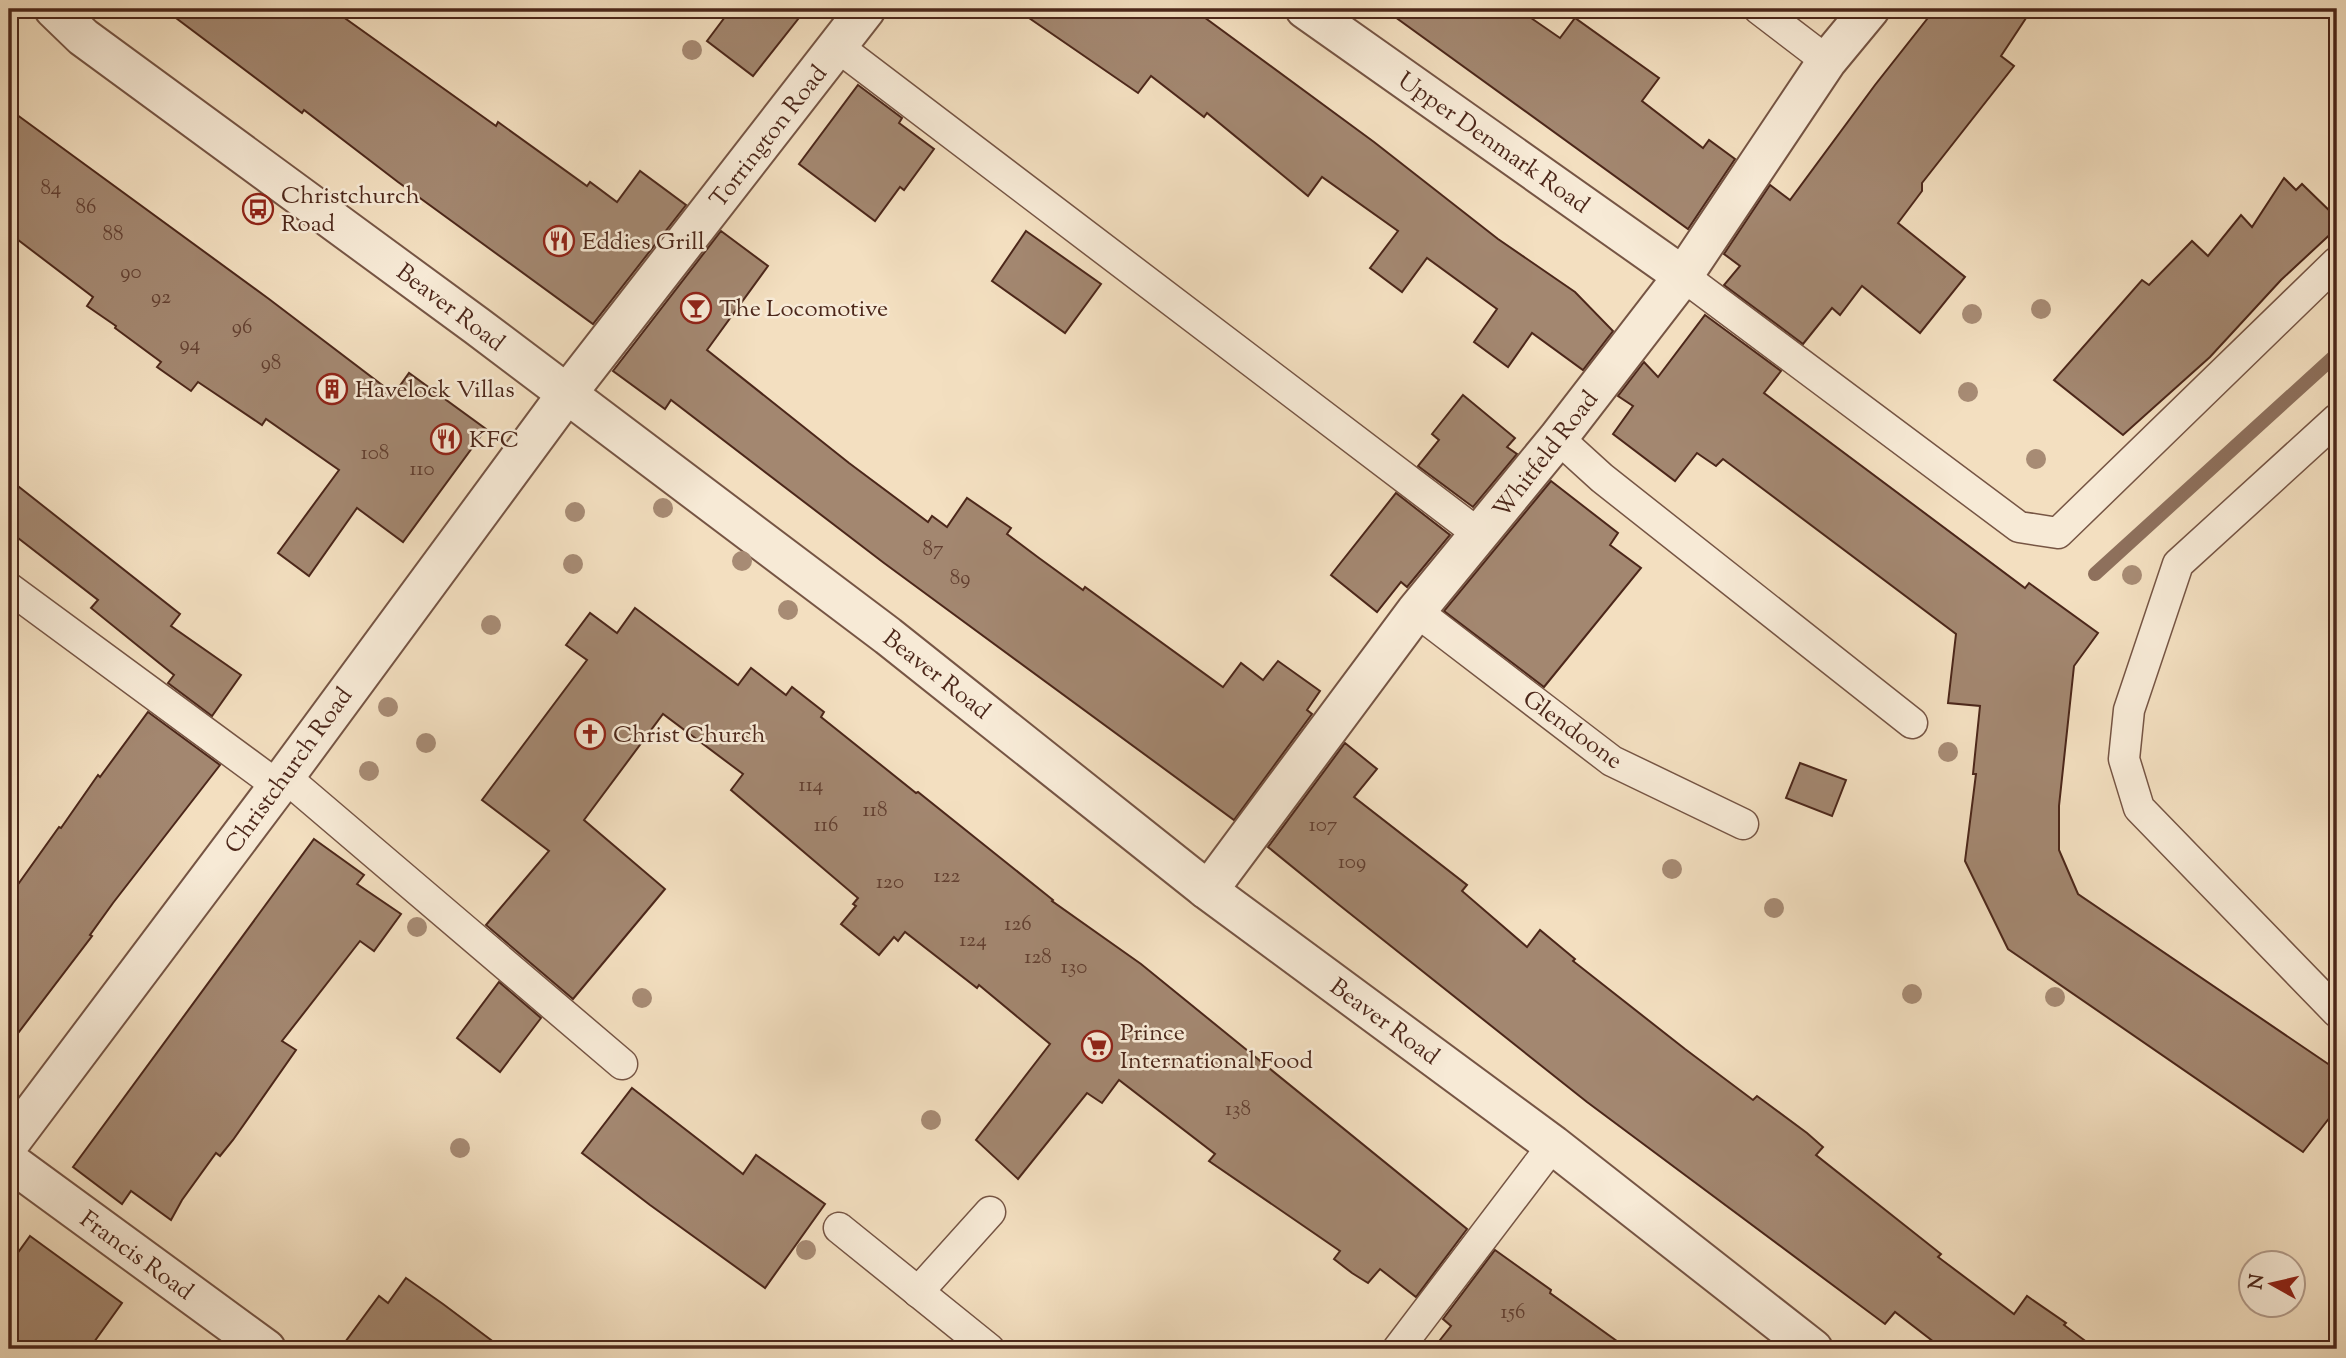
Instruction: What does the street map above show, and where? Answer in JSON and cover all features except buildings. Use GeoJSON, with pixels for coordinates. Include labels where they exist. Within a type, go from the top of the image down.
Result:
{"type":"FeatureCollection","features":[{"type":"Feature","properties":{"kind":"street","name":"Beaver Road"},"geometry":{"type":"LineString","coordinates":[[54,9],[83,37],[477,326],[888,636],[1206,889],[1553,1145],[1813,1349]]}},
{"type":"Feature","properties":{"kind":"street","name":"Torrington Road"},"geometry":{"type":"LineString","coordinates":[[566,395],[866,9]]}},
{"type":"Feature","properties":{"kind":"street","name":"Upper Denmark Road"},"geometry":{"type":"LineString","coordinates":[[1305,9],[1684,276]]}},
{"type":"Feature","properties":{"kind":"street","name":"Whitfeld Road"},"geometry":{"type":"LineString","coordinates":[[1206,889],[1219,876],[1416,611],[1558,438],[1684,276],[1827,61],[1870,9]]}},
{"type":"Feature","properties":{"kind":"street","name":"Christchurch Road"},"geometry":{"type":"LineString","coordinates":[[9,1144],[566,395]]}},
{"type":"Feature","properties":{"kind":"street","name":"Francis Road"},"geometry":{"type":"LineString","coordinates":[[9,1160],[265,1349]]}},
{"type":"Feature","properties":{"kind":"lane"},"geometry":{"type":"LineString","coordinates":[[1759,9],[1827,61]]}},
{"type":"Feature","properties":{"kind":"lane"},"geometry":{"type":"LineString","coordinates":[[838,47],[1480,535]]}},
{"type":"Feature","properties":{"kind":"lane"},"geometry":{"type":"LineString","coordinates":[[1684,276],[2019,527],[2057,533],[2337,262]]}},
{"type":"Feature","properties":{"kind":"lane"},"geometry":{"type":"LineString","coordinates":[[2337,419],[2178,564],[2129,710],[2124,759],[2139,808],[2337,1012]]}},
{"type":"Feature","properties":{"kind":"lane"},"geometry":{"type":"LineString","coordinates":[[1558,438],[1602,478],[1912,723]]}},
{"type":"Feature","properties":{"kind":"lane"},"geometry":{"type":"LineString","coordinates":[[9,588],[281,781],[622,1064]]}},
{"type":"Feature","properties":{"kind":"lane","name":"Glendoone"},"geometry":{"type":"LineString","coordinates":[[1416,611],[1612,761],[1744,824]]}},
{"type":"Feature","properties":{"kind":"lane"},"geometry":{"type":"LineString","coordinates":[[1398,1349],[1553,1145]]}},
{"type":"Feature","properties":{"kind":"lane"},"geometry":{"type":"LineString","coordinates":[[918,1292],[990,1212]]}},
{"type":"Feature","properties":{"kind":"lane"},"geometry":{"type":"LineString","coordinates":[[839,1228],[989,1349]]}},
{"type":"Feature","properties":{"kind":"waterway"},"geometry":{"type":"LineString","coordinates":[[2095,574],[2337,354]]}},
{"type":"Feature","properties":{"kind":"place","name":"Christchurch Road"},"geometry":{"type":"Point","coordinates":[258,209]}},
{"type":"Feature","properties":{"kind":"place","name":"Eddies Grill"},"geometry":{"type":"Point","coordinates":[559,241]}},
{"type":"Feature","properties":{"kind":"place","name":"The Locomotive"},"geometry":{"type":"Point","coordinates":[696,308]}},
{"type":"Feature","properties":{"kind":"place","name":"Havelock Villas"},"geometry":{"type":"Point","coordinates":[332,389]}},
{"type":"Feature","properties":{"kind":"place","name":"KFC"},"geometry":{"type":"Point","coordinates":[446,439]}},
{"type":"Feature","properties":{"kind":"place","name":"Christ Church"},"geometry":{"type":"Point","coordinates":[590,734]}},
{"type":"Feature","properties":{"kind":"place","name":"Prince International Food"},"geometry":{"type":"Point","coordinates":[1097,1046]}}]}
